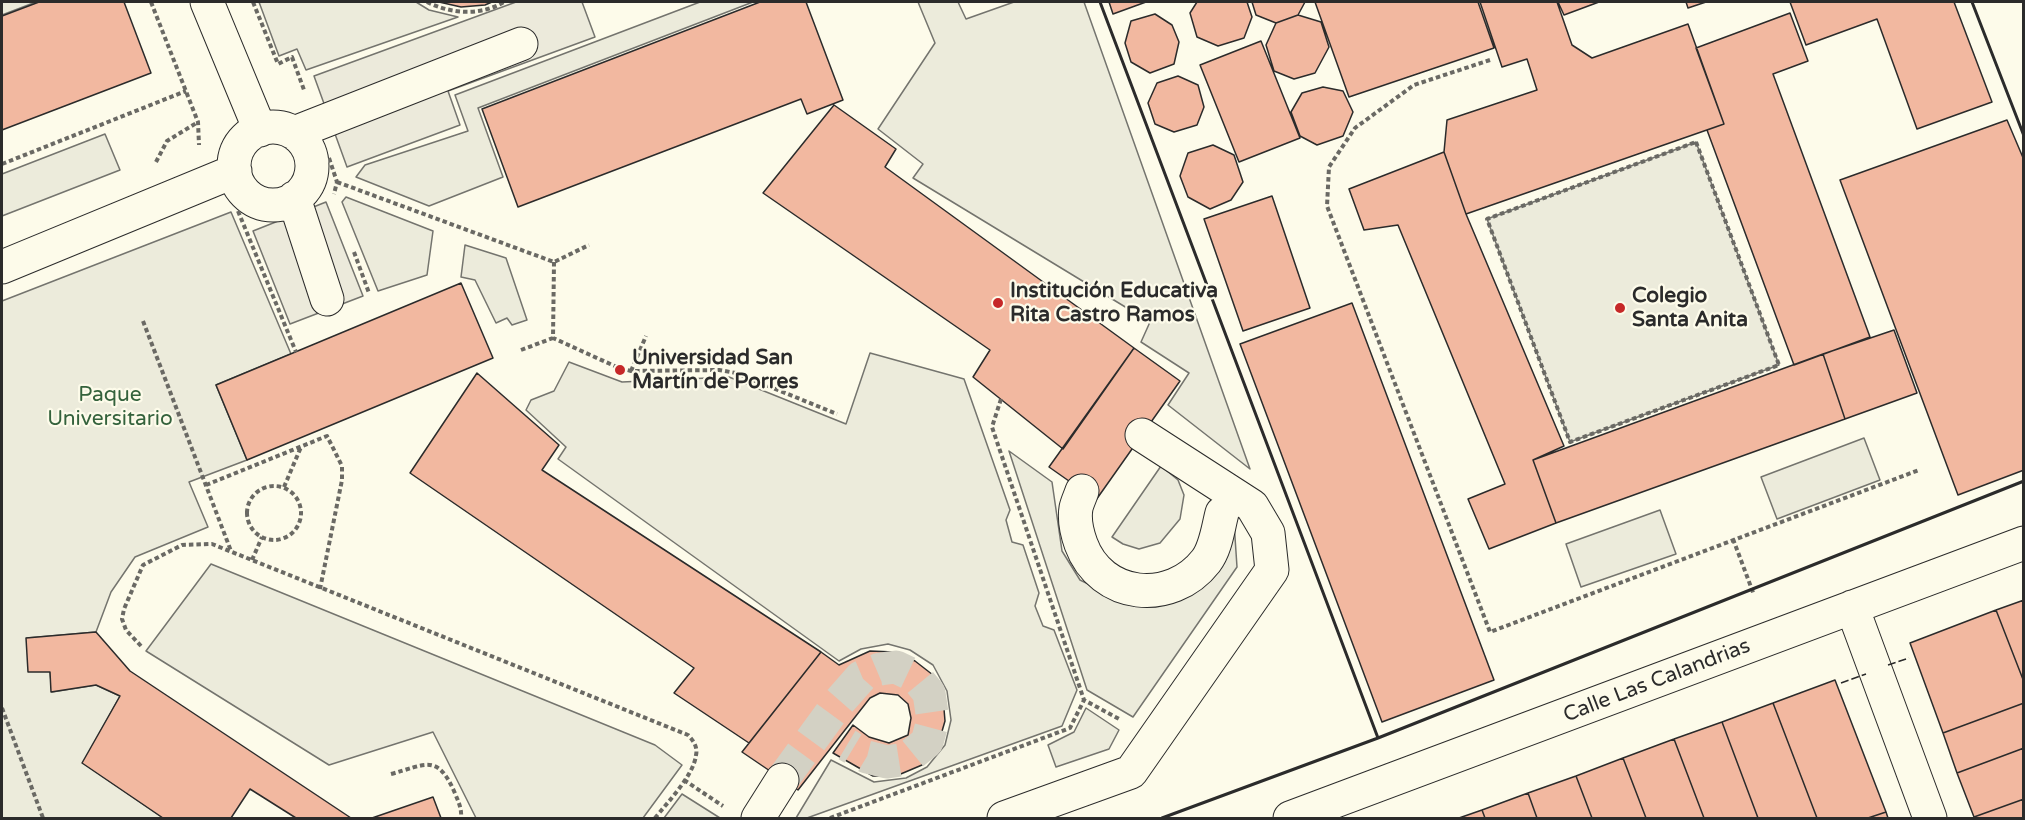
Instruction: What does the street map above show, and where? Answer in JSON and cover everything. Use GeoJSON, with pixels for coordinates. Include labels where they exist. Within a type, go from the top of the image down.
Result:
{"type":"FeatureCollection","features":[{"type":"Feature","properties":{"kind":"street"},"geometry":{"type":"LineString","coordinates":[[207,2],[260,130]]}},
{"type":"Feature","properties":{"kind":"street"},"geometry":{"type":"LineString","coordinates":[[294,133],[521,44]]}},
{"type":"Feature","properties":{"kind":"street"},"geometry":{"type":"LineString","coordinates":[[273,127],[294,133],[305,143],[311,155],[310,180],[304,190],[283,204],[259,202],[247,195],[239,184],[235,171],[235,158],[240,146],[249,136],[260,130],[273,127]]}},
{"type":"Feature","properties":{"kind":"street"},"geometry":{"type":"LineString","coordinates":[[2,267],[235,171]]}},
{"type":"Feature","properties":{"kind":"street"},"geometry":{"type":"LineString","coordinates":[[294,198],[327,298]]}},
{"type":"Feature","properties":{"kind":"street"},"geometry":{"type":"LineString","coordinates":[[1004,819],[1131,772],[1272,570],[1268,533],[1142,435]]}},
{"type":"Feature","properties":{"kind":"street"},"geometry":{"type":"LineString","coordinates":[[1082,491],[1076,508],[1076,533],[1085,556],[1100,574],[1110,580],[1121,586],[1145,591],[1169,588],[1191,576],[1208,559],[1216,538],[1237,509]]}},
{"type":"Feature","properties":{"kind":"street","name":"Calle Las Calandrias"},"geometry":{"type":"LineString","coordinates":[[1290,819],[2024,543]]}},
{"type":"Feature","properties":{"kind":"street"},"geometry":{"type":"LineString","coordinates":[[1852,607],[1930,819]]}},
{"type":"Feature","properties":{"kind":"street"},"geometry":{"type":"LineString","coordinates":[[745,815],[782,780]]}},
{"type":"Feature","properties":{"kind":"path"},"geometry":{"type":"LineString","coordinates":[[151,2],[198,122],[199,155]]}},
{"type":"Feature","properties":{"kind":"path"},"geometry":{"type":"LineString","coordinates":[[253,2],[278,64],[292,57],[306,95]]}},
{"type":"Feature","properties":{"kind":"path"},"geometry":{"type":"LineString","coordinates":[[427,2],[462,13],[479,11],[504,2]]}},
{"type":"Feature","properties":{"kind":"path"},"geometry":{"type":"LineString","coordinates":[[1490,60],[1414,85],[1355,128],[1329,167],[1327,206],[1490,632],[1919,470]]}},
{"type":"Feature","properties":{"kind":"path"},"geometry":{"type":"LineString","coordinates":[[2,164],[186,91]]}},
{"type":"Feature","properties":{"kind":"path"},"geometry":{"type":"LineString","coordinates":[[1696,142],[1779,364],[1570,442],[1487,219],[1696,142]]}},
{"type":"Feature","properties":{"kind":"path"},"geometry":{"type":"LineString","coordinates":[[327,150],[337,182],[333,193]]}},
{"type":"Feature","properties":{"kind":"path"},"geometry":{"type":"LineString","coordinates":[[337,182],[554,262],[589,245]]}},
{"type":"Feature","properties":{"kind":"path"},"geometry":{"type":"LineString","coordinates":[[236,205],[296,352]]}},
{"type":"Feature","properties":{"kind":"path"},"geometry":{"type":"LineString","coordinates":[[553,338],[554,262]]}},
{"type":"Feature","properties":{"kind":"path"},"geometry":{"type":"LineString","coordinates":[[143,321],[231,552]]}},
{"type":"Feature","properties":{"kind":"path"},"geometry":{"type":"LineString","coordinates":[[631,371],[646,336]]}},
{"type":"Feature","properties":{"kind":"path"},"geometry":{"type":"LineString","coordinates":[[521,350],[553,338],[619,368],[631,371],[728,371],[837,414]]}},
{"type":"Feature","properties":{"kind":"path"},"geometry":{"type":"LineString","coordinates":[[1001,399],[992,427],[1084,700],[1154,739]]}},
{"type":"Feature","properties":{"kind":"path"},"geometry":{"type":"LineString","coordinates":[[206,485],[327,436],[342,466],[342,480],[320,589]]}},
{"type":"Feature","properties":{"kind":"path"},"geometry":{"type":"LineString","coordinates":[[284,488],[301,447]]}},
{"type":"Feature","properties":{"kind":"path"},"geometry":{"type":"LineString","coordinates":[[265,487],[284,488],[291,492],[300,506],[299,523],[288,536],[271,539],[262,537],[249,524],[248,506],[251,498],[265,487]]}},
{"type":"Feature","properties":{"kind":"path"},"geometry":{"type":"LineString","coordinates":[[252,560],[262,537]]}},
{"type":"Feature","properties":{"kind":"path"},"geometry":{"type":"LineString","coordinates":[[1733,539],[1755,595]]}},
{"type":"Feature","properties":{"kind":"path"},"geometry":{"type":"LineString","coordinates":[[141,646],[126,630],[122,619],[143,565],[182,545],[212,544],[688,735],[696,745],[697,753],[684,780],[655,819]]}},
{"type":"Feature","properties":{"kind":"path"},"geometry":{"type":"LineString","coordinates":[[830,819],[1070,728],[1084,700]]}},
{"type":"Feature","properties":{"kind":"path"},"geometry":{"type":"LineString","coordinates":[[2,708],[43,819]]}},
{"type":"Feature","properties":{"kind":"path"},"geometry":{"type":"LineString","coordinates":[[391,774],[426,765],[434,765],[442,770],[447,774],[462,810],[461,819]]}},
{"type":"Feature","properties":{"kind":"path"},"geometry":{"type":"LineString","coordinates":[[684,780],[745,815]]}},
{"type":"Feature","properties":{"kind":"green space"},"geometry":{"type":"Polygon","coordinates":[[[2,2],[36,2],[2,15],[2,2]]]}},
{"type":"Feature","properties":{"kind":"green space"},"geometry":{"type":"Polygon","coordinates":[[[259,2],[416,2],[429,10],[458,17],[306,70],[297,49],[279,56],[259,2]]]}},
{"type":"Feature","properties":{"kind":"green space"},"geometry":{"type":"Polygon","coordinates":[[[700,2],[753,2],[478,108],[503,177],[429,206],[356,177],[365,165],[468,131],[455,95],[700,2]]]}},
{"type":"Feature","properties":{"kind":"green space"},"geometry":{"type":"Polygon","coordinates":[[[918,2],[958,2],[966,19],[1014,2],[1084,2],[1250,469],[1168,405],[1189,373],[1141,342],[1150,322],[913,178],[923,164],[878,129],[935,43],[918,2]]]}},
{"type":"Feature","properties":{"kind":"green space"},"geometry":{"type":"Polygon","coordinates":[[[105,134],[120,170],[2,216],[2,174],[105,134]]]}},
{"type":"Feature","properties":{"kind":"green space"},"geometry":{"type":"Polygon","coordinates":[[[1696,142],[1779,365],[1570,442],[1487,219],[1696,142]]]}},
{"type":"Feature","properties":{"kind":"green space"},"geometry":{"type":"Polygon","coordinates":[[[346,197],[433,231],[427,275],[378,291],[342,202],[346,197]]]}},
{"type":"Feature","properties":{"kind":"green space","name":"Paque Universitario"},"geometry":{"type":"Polygon","coordinates":[[[231,212],[291,354],[216,385],[247,460],[189,482],[208,527],[135,557],[111,592],[96,632],[27,638],[50,672],[52,692],[96,685],[120,696],[83,763],[163,818],[2,818],[2,301],[231,212]]]}},
{"type":"Feature","properties":{"kind":"green space"},"geometry":{"type":"Polygon","coordinates":[[[465,245],[506,258],[527,320],[512,325],[507,318],[496,323],[475,280],[461,277],[465,245]]]}},
{"type":"Feature","properties":{"kind":"green space"},"geometry":{"type":"Polygon","coordinates":[[[870,353],[964,379],[1010,510],[1006,520],[1012,542],[1023,545],[1039,593],[1035,606],[1043,626],[1054,630],[1077,690],[1062,726],[807,818],[796,818],[831,760],[874,782],[906,778],[927,767],[945,745],[951,720],[947,691],[933,665],[910,650],[888,644],[861,649],[839,661],[558,459],[566,447],[526,410],[531,400],[554,391],[569,362],[622,382],[729,377],[846,424],[870,353]]]}},
{"type":"Feature","properties":{"kind":"green space"},"geometry":{"type":"Polygon","coordinates":[[[1864,438],[1880,480],[1777,519],[1761,477],[1864,438]]]}},
{"type":"Feature","properties":{"kind":"green space"},"geometry":{"type":"Polygon","coordinates":[[[1009,451],[1052,482],[1062,551],[1080,580],[1121,600],[1160,598],[1234,522],[1237,567],[1133,717],[1087,690],[1009,451]]]}},
{"type":"Feature","properties":{"kind":"green space"},"geometry":{"type":"Polygon","coordinates":[[[1161,466],[1178,480],[1184,495],[1180,519],[1160,543],[1139,549],[1123,544],[1112,537],[1161,466]]]}},
{"type":"Feature","properties":{"kind":"green space"},"geometry":{"type":"Polygon","coordinates":[[[1660,510],[1676,554],[1581,587],[1566,544],[1660,510]]]}},
{"type":"Feature","properties":{"kind":"green space"},"geometry":{"type":"Polygon","coordinates":[[[211,564],[655,745],[682,765],[643,818],[476,818],[433,732],[329,765],[146,651],[211,564]]]}},
{"type":"Feature","properties":{"kind":"green space"},"geometry":{"type":"Polygon","coordinates":[[[1086,708],[1119,730],[1109,749],[1056,767],[1048,745],[1074,732],[1086,708]]]}},
{"type":"Feature","properties":{"kind":"green space"},"geometry":{"type":"Polygon","coordinates":[[[682,794],[720,818],[664,818],[682,794]]]}},
{"type":"Feature","properties":{"kind":"shaded area"},"geometry":{"type":"Polygon","coordinates":[[[516,2],[582,2],[595,37],[448,91],[460,125],[347,167],[314,76],[516,2]]]}},
{"type":"Feature","properties":{"kind":"shaded area"},"geometry":{"type":"Polygon","coordinates":[[[326,202],[363,296],[290,324],[253,231],[326,202]]]}},
{"type":"Feature","properties":{"kind":"building"},"geometry":{"type":"Polygon","coordinates":[[[39,2],[124,2],[151,73],[2,130],[2,16],[39,2]]]}},
{"type":"Feature","properties":{"kind":"building"},"geometry":{"type":"Polygon","coordinates":[[[439,2],[492,2],[485,5],[461,7],[439,2]]]}},
{"type":"Feature","properties":{"kind":"building"},"geometry":{"type":"Polygon","coordinates":[[[760,2],[806,2],[843,100],[807,114],[801,99],[518,207],[482,109],[760,2]]]}},
{"type":"Feature","properties":{"kind":"building"},"geometry":{"type":"Polygon","coordinates":[[[1109,2],[1146,2],[1113,14],[1109,2]]]}},
{"type":"Feature","properties":{"kind":"building"},"geometry":{"type":"Polygon","coordinates":[[[1197,2],[1247,2],[1252,17],[1244,38],[1218,46],[1197,37],[1190,13],[1197,2]]]}},
{"type":"Feature","properties":{"kind":"building"},"geometry":{"type":"Polygon","coordinates":[[[1252,2],[1305,2],[1298,15],[1276,23],[1256,15],[1252,2]]]}},
{"type":"Feature","properties":{"kind":"building"},"geometry":{"type":"Polygon","coordinates":[[[1315,2],[1478,2],[1494,48],[1349,97],[1315,2]]]}},
{"type":"Feature","properties":{"kind":"building"},"geometry":{"type":"Polygon","coordinates":[[[1480,2],[1557,2],[1572,45],[1592,58],[1688,24],[1724,124],[1466,214],[1444,152],[1447,120],[1537,90],[1527,59],[1502,67],[1480,2]]]}},
{"type":"Feature","properties":{"kind":"building"},"geometry":{"type":"Polygon","coordinates":[[[1558,2],[1599,2],[1564,15],[1558,2]]]}},
{"type":"Feature","properties":{"kind":"building"},"geometry":{"type":"Polygon","coordinates":[[[1686,2],[1706,2],[1688,8],[1686,2]]]}},
{"type":"Feature","properties":{"kind":"building"},"geometry":{"type":"Polygon","coordinates":[[[1790,2],[1954,2],[1992,102],[1917,129],[1877,19],[1806,45],[1790,2]]]}},
{"type":"Feature","properties":{"kind":"building"},"geometry":{"type":"Polygon","coordinates":[[[1790,13],[1808,61],[1773,74],[1870,337],[1794,365],[1707,130],[1724,124],[1696,48],[1790,13]]]}},
{"type":"Feature","properties":{"kind":"building"},"geometry":{"type":"Polygon","coordinates":[[[1155,14],[1172,25],[1179,42],[1174,64],[1150,73],[1131,62],[1125,43],[1131,21],[1155,14]]]}},
{"type":"Feature","properties":{"kind":"building"},"geometry":{"type":"Polygon","coordinates":[[[1298,15],[1321,22],[1329,47],[1315,73],[1294,79],[1274,71],[1266,45],[1276,23],[1298,15]]]}},
{"type":"Feature","properties":{"kind":"building"},"geometry":{"type":"Polygon","coordinates":[[[1261,41],[1300,138],[1239,162],[1200,65],[1261,41]]]}},
{"type":"Feature","properties":{"kind":"building"},"geometry":{"type":"Polygon","coordinates":[[[1178,76],[1198,85],[1204,107],[1197,125],[1174,132],[1155,124],[1148,103],[1157,83],[1178,76]]]}},
{"type":"Feature","properties":{"kind":"building"},"geometry":{"type":"Polygon","coordinates":[[[1323,87],[1343,91],[1353,112],[1343,136],[1317,145],[1300,136],[1291,112],[1302,93],[1323,87]]]}},
{"type":"Feature","properties":{"kind":"building"},"geometry":{"type":"Polygon","coordinates":[[[834,105],[896,149],[885,167],[1134,348],[1063,449],[973,377],[990,350],[763,193],[834,105]]]}},
{"type":"Feature","properties":{"kind":"building"},"geometry":{"type":"Polygon","coordinates":[[[2007,120],[2024,160],[2024,470],[1958,495],[1840,180],[2007,120]]]}},
{"type":"Feature","properties":{"kind":"building"},"geometry":{"type":"Polygon","coordinates":[[[1213,145],[1234,155],[1243,182],[1231,200],[1210,209],[1188,197],[1180,176],[1188,153],[1213,145]]]}},
{"type":"Feature","properties":{"kind":"building"},"geometry":{"type":"Polygon","coordinates":[[[1444,152],[1466,214],[1564,446],[1533,460],[1556,523],[1489,549],[1468,499],[1505,484],[1398,225],[1364,230],[1349,189],[1444,152]]]}},
{"type":"Feature","properties":{"kind":"building"},"geometry":{"type":"Polygon","coordinates":[[[1272,196],[1310,308],[1243,331],[1204,219],[1272,196]]]}},
{"type":"Feature","properties":{"kind":"building"},"geometry":{"type":"Polygon","coordinates":[[[461,283],[493,358],[247,460],[216,385],[461,283]]]}},
{"type":"Feature","properties":{"kind":"building"},"geometry":{"type":"Polygon","coordinates":[[[1352,303],[1494,680],[1382,722],[1240,344],[1352,303]]]}},
{"type":"Feature","properties":{"kind":"building"},"geometry":{"type":"Polygon","coordinates":[[[1894,330],[1917,393],[1845,419],[1823,354],[1894,330]]]}},
{"type":"Feature","properties":{"kind":"building"},"geometry":{"type":"Polygon","coordinates":[[[1134,348],[1180,381],[1096,500],[1049,467],[1134,348]]]}},
{"type":"Feature","properties":{"kind":"building"},"geometry":{"type":"Polygon","coordinates":[[[1823,354],[1845,419],[1556,523],[1533,460],[1823,354]]]}},
{"type":"Feature","properties":{"kind":"building"},"geometry":{"type":"Polygon","coordinates":[[[477,373],[559,445],[542,470],[821,652],[749,743],[674,693],[694,668],[410,473],[477,373]]]}},
{"type":"Feature","properties":{"kind":"building"},"geometry":{"type":"Polygon","coordinates":[[[2024,600],[2024,682],[1996,610],[2024,600]]]}},
{"type":"Feature","properties":{"kind":"building"},"geometry":{"type":"Polygon","coordinates":[[[1996,610],[2024,682],[2024,703],[1943,733],[1910,643],[1996,610]]]}},
{"type":"Feature","properties":{"kind":"building"},"geometry":{"type":"Polygon","coordinates":[[[96,632],[130,671],[351,818],[296,818],[250,789],[231,818],[163,818],[82,763],[120,696],[96,685],[51,692],[50,672],[28,672],[26,638],[96,632]]]}},
{"type":"Feature","properties":{"kind":"building"},"geometry":{"type":"Polygon","coordinates":[[[870,651],[894,652],[915,661],[933,675],[943,697],[945,721],[938,745],[922,765],[896,776],[873,776],[833,753],[853,725],[869,737],[889,743],[908,735],[911,718],[908,704],[898,695],[880,693],[870,698],[798,790],[742,752],[821,652],[839,665],[870,651]]]}},
{"type":"Feature","properties":{"kind":"building"},"geometry":{"type":"Polygon","coordinates":[[[1835,680],[1886,812],[1868,818],[1817,818],[1773,703],[1835,680]]]}},
{"type":"Feature","properties":{"kind":"building"},"geometry":{"type":"Polygon","coordinates":[[[1773,703],[1817,818],[1758,818],[1722,722],[1773,703]]]}},
{"type":"Feature","properties":{"kind":"building"},"geometry":{"type":"Polygon","coordinates":[[[2024,703],[2024,748],[1957,773],[1943,733],[2024,703]]]}},
{"type":"Feature","properties":{"kind":"building"},"geometry":{"type":"Polygon","coordinates":[[[1722,722],[1758,818],[1704,818],[1674,739],[1722,722]]]}},
{"type":"Feature","properties":{"kind":"building"},"geometry":{"type":"Polygon","coordinates":[[[1674,739],[1704,818],[1646,818],[1623,758],[1674,739]]]}},
{"type":"Feature","properties":{"kind":"building"},"geometry":{"type":"Polygon","coordinates":[[[2024,748],[2024,799],[1974,817],[1957,773],[2024,748]]]}},
{"type":"Feature","properties":{"kind":"building"},"geometry":{"type":"Polygon","coordinates":[[[1623,758],[1646,818],[1592,818],[1576,776],[1623,758]]]}},
{"type":"Feature","properties":{"kind":"building"},"geometry":{"type":"Polygon","coordinates":[[[1576,776],[1592,818],[1537,818],[1528,793],[1576,776]]]}},
{"type":"Feature","properties":{"kind":"building"},"geometry":{"type":"Polygon","coordinates":[[[1528,793],[1537,818],[1485,818],[1482,810],[1528,793]]]}},
{"type":"Feature","properties":{"kind":"building"},"geometry":{"type":"Polygon","coordinates":[[[433,797],[441,818],[372,818],[433,797]]]}},
{"type":"Feature","properties":{"kind":"building"},"geometry":{"type":"Polygon","coordinates":[[[2024,799],[2024,818],[1974,818],[1974,817],[2024,799]]]}},
{"type":"Feature","properties":{"kind":"building"},"geometry":{"type":"Polygon","coordinates":[[[1482,810],[1485,818],[1459,818],[1482,810]]]}},
{"type":"Feature","properties":{"kind":"building"},"geometry":{"type":"Polygon","coordinates":[[[1886,812],[1888,818],[1868,818],[1886,812]]]}},
{"type":"Feature","properties":{"kind":"tunnel"},"geometry":{"type":"LineString","coordinates":[[782,780],[839,702],[861,677],[880,669],[896,667],[915,676],[929,693],[933,720],[927,742],[906,759],[887,762],[867,757],[847,745]]}},
{"type":"Feature","properties":{"kind":"fence"},"geometry":{"type":"LineString","coordinates":[[1888,665],[1909,658]]}},
{"type":"Feature","properties":{"kind":"fence"},"geometry":{"type":"LineString","coordinates":[[1841,683],[1866,674]]}},
{"type":"Feature","properties":{"kind":"wall"},"geometry":{"type":"LineString","coordinates":[[1100,2],[1378,738],[1162,818]]}},
{"type":"Feature","properties":{"kind":"wall"},"geometry":{"type":"LineString","coordinates":[[1972,2],[2024,136]]}},
{"type":"Feature","properties":{"kind":"wall"},"geometry":{"type":"LineString","coordinates":[[1378,738],[2024,481]]}},
{"type":"Feature","properties":{"kind":"place","name":"Institución Educativa Rita Castro Ramos"},"geometry":{"type":"Point","coordinates":[998,303]}},
{"type":"Feature","properties":{"kind":"place","name":"Colegio Santa Anita"},"geometry":{"type":"Point","coordinates":[1620,308]}},
{"type":"Feature","properties":{"kind":"place","name":"Universidad San Martín de Porres"},"geometry":{"type":"Point","coordinates":[620,370]}}]}
